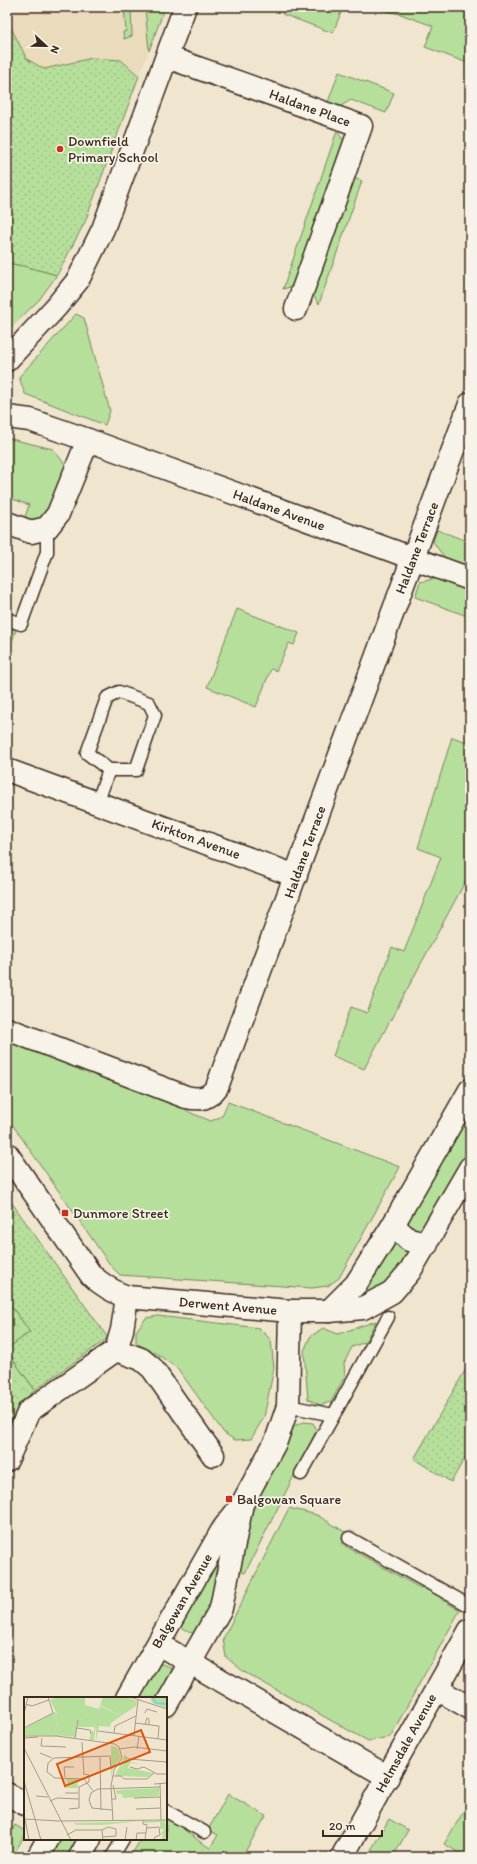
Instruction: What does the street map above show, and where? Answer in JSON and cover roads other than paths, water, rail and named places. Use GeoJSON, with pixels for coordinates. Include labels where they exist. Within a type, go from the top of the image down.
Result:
{"type":"FeatureCollection","features":[{"type":"Feature","properties":{"kind":"street"},"geometry":{"type":"LineString","coordinates":[[7,360],[56,307],[78,280],[102,229],[185,7]]}},
{"type":"Feature","properties":{"kind":"street","name":"Haldane Place"},"geometry":{"type":"LineString","coordinates":[[167,57],[361,126],[296,309]]}},
{"type":"Feature","properties":{"kind":"street","name":"Haldane Terrace"},"geometry":{"type":"LineString","coordinates":[[7,1029],[186,1097],[197,1100],[211,1095],[217,1087],[470,404]]}},
{"type":"Feature","properties":{"kind":"street","name":"Haldane Avenue"},"geometry":{"type":"LineString","coordinates":[[7,416],[30,420],[88,440],[470,579]]}},
{"type":"Feature","properties":{"kind":"street"},"geometry":{"type":"LineString","coordinates":[[7,523],[31,532],[47,528],[58,514],[88,440]]}},
{"type":"Feature","properties":{"kind":"street","name":"Kirkton Avenue"},"geometry":{"type":"LineString","coordinates":[[7,770],[296,876]]}},
{"type":"Feature","properties":{"kind":"street"},"geometry":{"type":"LineString","coordinates":[[329,1311],[356,1284],[393,1225],[470,1090]]}},
{"type":"Feature","properties":{"kind":"street","name":"Derwent Avenue"},"geometry":{"type":"LineString","coordinates":[[7,1154],[91,1275],[102,1285],[127,1297],[290,1311],[329,1311]]}},
{"type":"Feature","properties":{"kind":"street"},"geometry":{"type":"LineString","coordinates":[[329,1311],[363,1308],[392,1292],[410,1271],[427,1244],[470,1168]]}},
{"type":"Feature","properties":{"kind":"street"},"geometry":{"type":"LineString","coordinates":[[393,1225],[409,1240],[427,1244]]}},
{"type":"Feature","properties":{"kind":"street"},"geometry":{"type":"LineString","coordinates":[[7,1460],[29,1412],[116,1350],[122,1330],[127,1297]]}},
{"type":"Feature","properties":{"kind":"street","name":"Balgowan Avenue"},"geometry":{"type":"LineString","coordinates":[[128,1697],[223,1529],[241,1506],[276,1441],[288,1406],[290,1311]]}},
{"type":"Feature","properties":{"kind":"street"},"geometry":{"type":"LineString","coordinates":[[116,1350],[141,1359],[152,1368],[213,1455]]}},
{"type":"Feature","properties":{"kind":"street","name":"Balgowan Avenue"},"geometry":{"type":"LineString","coordinates":[[167,1703],[221,1608],[241,1506]]}},
{"type":"Feature","properties":{"kind":"street","name":"Helmsdale Avenue"},"geometry":{"type":"LineString","coordinates":[[342,1857],[470,1630]]}},
{"type":"Feature","properties":{"kind":"street"},"geometry":{"type":"LineString","coordinates":[[158,1644],[388,1777]]}},
{"type":"Feature","properties":{"kind":"street"},"geometry":{"type":"LineString","coordinates":[[437,1689],[470,1708]]}},
{"type":"Feature","properties":{"kind":"street"},"geometry":{"type":"LineString","coordinates":[[7,1794],[24,1803]]}},
{"type":"Feature","properties":{"kind":"street"},"geometry":{"type":"LineString","coordinates":[[38,1857],[47,1840]]}},
{"type":"Feature","properties":{"kind":"street"},"geometry":{"type":"LineString","coordinates":[[80,1857],[89,1840]]}},
{"type":"Feature","properties":{"kind":"lane"},"geometry":{"type":"LineString","coordinates":[[7,618],[21,624],[47,552],[47,528]]}},
{"type":"Feature","properties":{"kind":"lane"},"geometry":{"type":"LineString","coordinates":[[119,692],[149,703],[155,715],[136,770],[109,770],[87,753],[107,698],[119,692]]}},
{"type":"Feature","properties":{"kind":"lane"},"geometry":{"type":"LineString","coordinates":[[97,803],[109,770]]}},
{"type":"Feature","properties":{"kind":"lane"},"geometry":{"type":"LineString","coordinates":[[301,1474],[388,1317]]}},
{"type":"Feature","properties":{"kind":"lane"},"geometry":{"type":"LineString","coordinates":[[288,1406],[334,1415]]}},
{"type":"Feature","properties":{"kind":"lane"},"geometry":{"type":"LineString","coordinates":[[349,1538],[470,1606]]}},
{"type":"Feature","properties":{"kind":"lane"},"geometry":{"type":"LineString","coordinates":[[167,1812],[204,1832]]}},
{"type":"Feature","properties":{"kind":"lane"},"geometry":{"type":"LineString","coordinates":[[112,1857],[122,1840]]}},
{"type":"Feature","properties":{"kind":"place","name":"Downfield Primary School"},"geometry":{"type":"Point","coordinates":[60,149]}},
{"type":"Feature","properties":{"kind":"place","name":"Dunmore Street"},"geometry":{"type":"Point","coordinates":[65,1213]}},
{"type":"Feature","properties":{"kind":"place","name":"Balgowan Square"},"geometry":{"type":"Point","coordinates":[229,1499]}}]}
